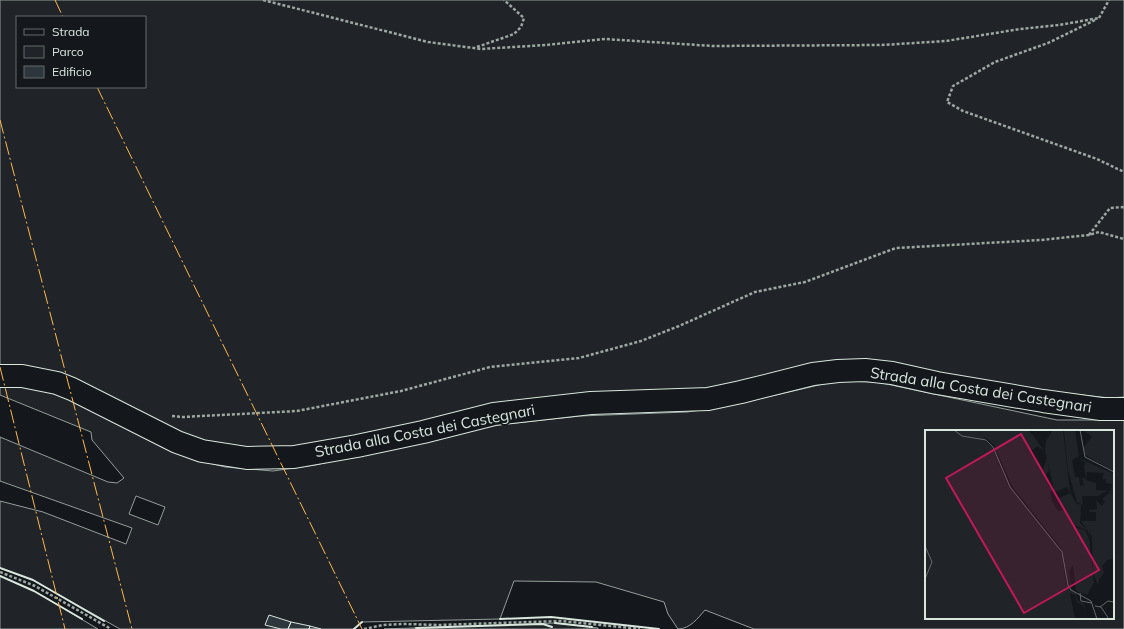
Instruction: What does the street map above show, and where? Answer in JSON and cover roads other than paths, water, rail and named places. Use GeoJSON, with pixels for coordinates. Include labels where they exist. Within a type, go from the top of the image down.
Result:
{"type":"FeatureCollection","features":[{"type":"Feature","properties":{"kind":"street","name":"Strada alla Costa dei Castegnari"},"geometry":{"type":"LineString","coordinates":[[0,376],[22,376],[57,383],[72,389],[177,442],[202,451],[247,458],[294,457],[358,446],[423,432],[494,414],[591,402],[708,399],[813,374],[838,371],[865,370],[892,373],[937,383],[1043,401],[1100,409],[1124,409]]}}]}
